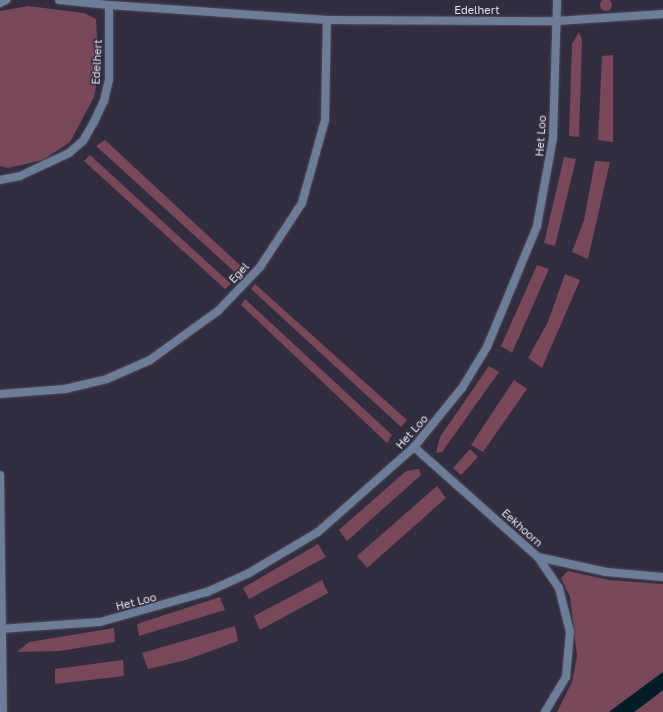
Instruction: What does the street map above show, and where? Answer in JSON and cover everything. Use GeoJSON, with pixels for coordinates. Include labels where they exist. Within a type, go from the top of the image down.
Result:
{"type":"FeatureCollection","features":[{"type":"Feature","properties":{"kind":"street"},"geometry":{"type":"LineString","coordinates":[[0,3],[6,0]]}},
{"type":"Feature","properties":{"kind":"street","name":"Edelhert"},"geometry":{"type":"LineString","coordinates":[[59,0],[109,5],[327,20],[556,21],[663,14]]}},
{"type":"Feature","properties":{"kind":"street","name":"Het Loo"},"geometry":{"type":"LineString","coordinates":[[2,629],[79,624],[148,611],[242,576],[318,532],[414,447],[454,399],[487,346],[537,226],[553,138],[556,0]]}},
{"type":"Feature","properties":{"kind":"street","name":"Edelhert"},"geometry":{"type":"LineString","coordinates":[[0,180],[20,176],[68,152],[83,141],[104,101],[108,80],[109,5]]}},
{"type":"Feature","properties":{"kind":"street","name":"Egel"},"geometry":{"type":"LineString","coordinates":[[0,394],[65,389],[107,379],[150,360],[218,311],[260,267],[302,203],[325,120],[327,20]]}},
{"type":"Feature","properties":{"kind":"street","name":"Eekhoorn"},"geometry":{"type":"LineString","coordinates":[[414,447],[538,557],[606,572],[663,577]]}},
{"type":"Feature","properties":{"kind":"street"},"geometry":{"type":"LineString","coordinates":[[0,475],[3,712]]}},
{"type":"Feature","properties":{"kind":"street"},"geometry":{"type":"LineString","coordinates":[[538,557],[559,588],[570,632],[566,677],[545,712]]}},
{"type":"Feature","properties":{"kind":"shaded area"},"geometry":{"type":"Polygon","coordinates":[[[604,-1],[608,-1],[612,5],[608,11],[604,11],[600,7],[600,3],[604,-1]]]}},
{"type":"Feature","properties":{"kind":"shaded area"},"geometry":{"type":"Polygon","coordinates":[[[28,6],[84,13],[96,19],[99,70],[94,97],[70,142],[43,160],[8,168],[0,166],[0,11],[28,6]]]}},
{"type":"Feature","properties":{"kind":"shaded area"},"geometry":{"type":"Polygon","coordinates":[[[579,32],[582,40],[579,137],[569,136],[572,44],[579,32]]]}},
{"type":"Feature","properties":{"kind":"shaded area"},"geometry":{"type":"Polygon","coordinates":[[[613,55],[613,142],[598,140],[602,56],[613,55]]]}},
{"type":"Feature","properties":{"kind":"shaded area"},"geometry":{"type":"Polygon","coordinates":[[[105,140],[244,269],[239,276],[96,146],[105,140]]]}},
{"type":"Feature","properties":{"kind":"shaded area"},"geometry":{"type":"Polygon","coordinates":[[[90,155],[231,284],[225,289],[84,161],[90,155]]]}},
{"type":"Feature","properties":{"kind":"shaded area"},"geometry":{"type":"Polygon","coordinates":[[[564,157],[576,159],[555,246],[544,243],[564,157]]]}},
{"type":"Feature","properties":{"kind":"shaded area"},"geometry":{"type":"Polygon","coordinates":[[[595,161],[610,162],[588,259],[572,252],[584,220],[595,161]]]}},
{"type":"Feature","properties":{"kind":"shaded area"},"geometry":{"type":"Polygon","coordinates":[[[537,265],[549,269],[512,353],[501,346],[537,265]]]}},
{"type":"Feature","properties":{"kind":"shaded area"},"geometry":{"type":"Polygon","coordinates":[[[565,274],[580,280],[542,368],[528,358],[548,322],[565,274]]]}},
{"type":"Feature","properties":{"kind":"shaded area"},"geometry":{"type":"Polygon","coordinates":[[[255,284],[407,420],[401,427],[251,289],[255,284]]]}},
{"type":"Feature","properties":{"kind":"shaded area"},"geometry":{"type":"Polygon","coordinates":[[[245,299],[392,435],[387,443],[241,305],[245,299]]]}},
{"type":"Feature","properties":{"kind":"shaded area"},"geometry":{"type":"Polygon","coordinates":[[[489,366],[499,372],[442,452],[436,453],[440,437],[489,366]]]}},
{"type":"Feature","properties":{"kind":"shaded area"},"geometry":{"type":"Polygon","coordinates":[[[514,380],[527,389],[483,452],[471,445],[514,380]]]}},
{"type":"Feature","properties":{"kind":"shaded area"},"geometry":{"type":"Polygon","coordinates":[[[470,449],[478,457],[461,475],[453,468],[470,449]]]}},
{"type":"Feature","properties":{"kind":"shaded area"},"geometry":{"type":"Polygon","coordinates":[[[419,469],[421,475],[347,541],[339,530],[406,471],[419,469]]]}},
{"type":"Feature","properties":{"kind":"shaded area"},"geometry":{"type":"Polygon","coordinates":[[[437,486],[446,498],[367,568],[357,556],[437,486]]]}},
{"type":"Feature","properties":{"kind":"shaded area"},"geometry":{"type":"Polygon","coordinates":[[[318,544],[326,557],[249,599],[243,588],[318,544]]]}},
{"type":"Feature","properties":{"kind":"shaded area"},"geometry":{"type":"Polygon","coordinates":[[[568,571],[609,580],[663,584],[663,672],[609,712],[557,712],[572,682],[577,656],[570,597],[561,578],[568,571]]]}},
{"type":"Feature","properties":{"kind":"shaded area"},"geometry":{"type":"Polygon","coordinates":[[[322,580],[328,593],[260,630],[254,616],[322,580]]]}},
{"type":"Feature","properties":{"kind":"shaded area"},"geometry":{"type":"Polygon","coordinates":[[[220,597],[225,610],[139,636],[137,624],[220,597]]]}},
{"type":"Feature","properties":{"kind":"shaded area"},"geometry":{"type":"Polygon","coordinates":[[[235,626],[238,641],[186,660],[148,669],[142,653],[235,626]]]}},
{"type":"Feature","properties":{"kind":"shaded area"},"geometry":{"type":"Polygon","coordinates":[[[114,628],[115,642],[60,651],[17,652],[29,642],[114,628]]]}},
{"type":"Feature","properties":{"kind":"shaded area"},"geometry":{"type":"Polygon","coordinates":[[[123,660],[124,676],[55,684],[55,669],[123,660]]]}},
{"type":"Feature","properties":{"kind":"shaded area"},"geometry":{"type":"Polygon","coordinates":[[[663,690],[663,712],[634,712],[641,707],[663,690]]]}},
{"type":"Feature","properties":{"kind":"water"},"geometry":{"type":"Polygon","coordinates":[[[663,672],[663,690],[634,712],[609,712],[663,672]]]}}]}
